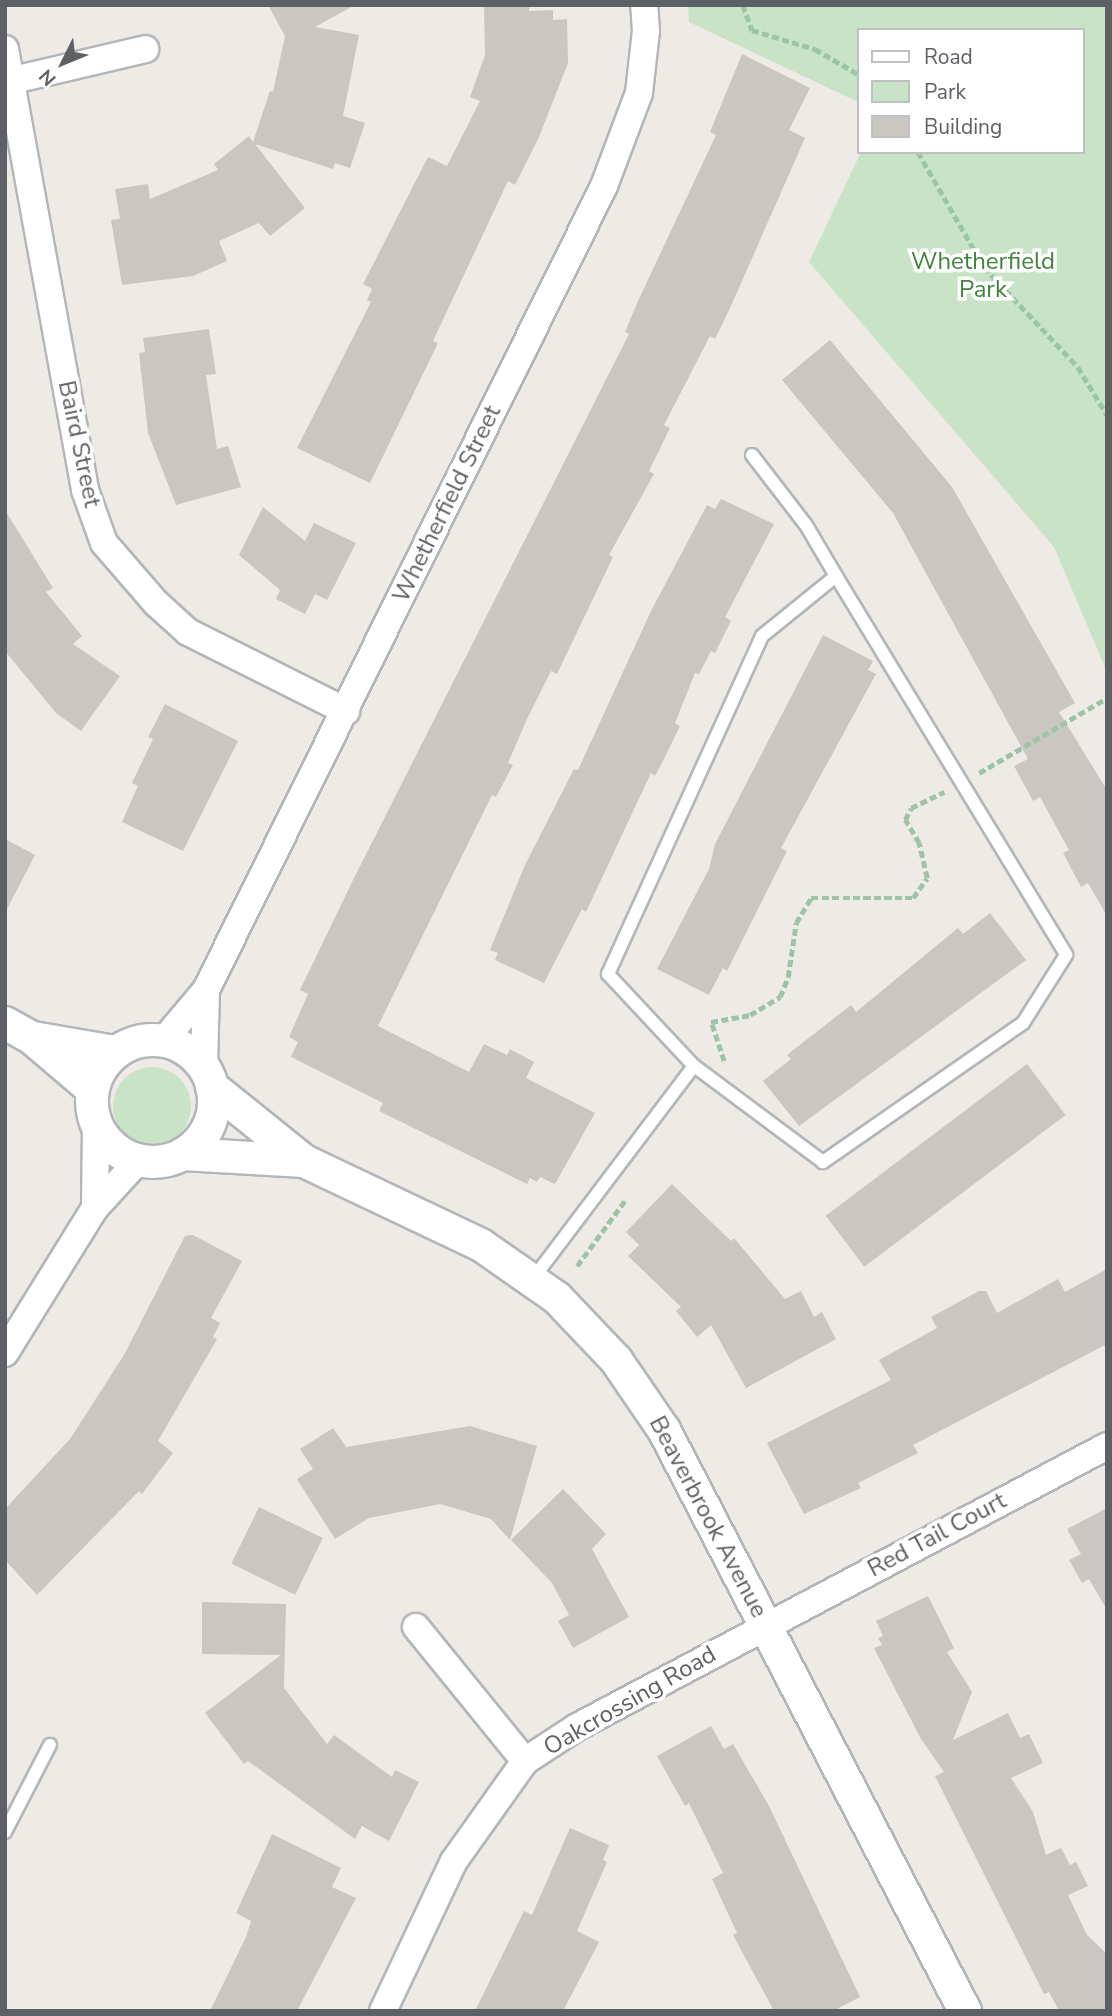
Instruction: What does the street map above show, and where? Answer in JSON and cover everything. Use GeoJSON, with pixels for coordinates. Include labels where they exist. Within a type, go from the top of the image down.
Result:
{"type":"FeatureCollection","features":[{"type":"Feature","properties":{"kind":"street","name":"Whetherfield Street"},"geometry":{"type":"LineString","coordinates":[[164,1040],[206,990],[604,186],[639,93],[646,31],[644,5]]}},
{"type":"Feature","properties":{"kind":"street"},"geometry":{"type":"LineString","coordinates":[[9,80],[145,48]]}},
{"type":"Feature","properties":{"kind":"street","name":"Baird Street"},"geometry":{"type":"LineString","coordinates":[[5,49],[85,490],[104,543],[156,603],[188,632],[346,711]]}},
{"type":"Feature","properties":{"kind":"street","name":"Whetherfield Street"},"geometry":{"type":"LineString","coordinates":[[206,990],[208,1076]]}},
{"type":"Feature","properties":{"kind":"street"},"geometry":{"type":"LineString","coordinates":[[19,1031],[115,1052]]}},
{"type":"Feature","properties":{"kind":"street"},"geometry":{"type":"LineString","coordinates":[[19,1031],[92,1089]]}},
{"type":"Feature","properties":{"kind":"street"},"geometry":{"type":"LineString","coordinates":[[95,1208],[96,1127],[92,1089],[115,1052],[138,1041],[164,1040],[186,1049],[208,1076],[213,1112],[202,1137],[183,1154],[167,1160],[138,1161],[110,1145],[96,1127]]}},
{"type":"Feature","properties":{"kind":"street","name":"Beaverbrook Avenue"},"geometry":{"type":"LineString","coordinates":[[208,1076],[304,1161],[481,1245],[532,1280],[557,1298],[616,1360],[664,1430],[965,2011]]}},
{"type":"Feature","properties":{"kind":"street","name":"Beaverbrook Avenue"},"geometry":{"type":"LineString","coordinates":[[183,1154],[304,1161]]}},
{"type":"Feature","properties":{"kind":"street"},"geometry":{"type":"LineString","coordinates":[[5,1353],[95,1208],[138,1161]]}},
{"type":"Feature","properties":{"kind":"street","name":"Red Tail Court"},"geometry":{"type":"LineString","coordinates":[[766,1624],[1107,1446]]}},
{"type":"Feature","properties":{"kind":"street","name":"Oakcrossing Road"},"geometry":{"type":"LineString","coordinates":[[383,2011],[454,1861],[526,1761],[577,1727],[766,1624]]}},
{"type":"Feature","properties":{"kind":"street"},"geometry":{"type":"LineString","coordinates":[[416,1627],[526,1761]]}},
{"type":"Feature","properties":{"kind":"lane"},"geometry":{"type":"LineString","coordinates":[[752,455],[806,525],[1066,955],[1023,1023],[823,1162],[694,1066],[608,974],[762,636],[836,576]]}},
{"type":"Feature","properties":{"kind":"lane"},"geometry":{"type":"LineString","coordinates":[[532,1280],[694,1066]]}},
{"type":"Feature","properties":{"kind":"lane"},"geometry":{"type":"LineString","coordinates":[[5,1832],[50,1745]]}},
{"type":"Feature","properties":{"kind":"path"},"geometry":{"type":"LineString","coordinates":[[743,5],[752,30],[815,49],[856,73]]}},
{"type":"Feature","properties":{"kind":"path"},"geometry":{"type":"LineString","coordinates":[[919,154],[984,267],[1078,367],[1107,415]]}},
{"type":"Feature","properties":{"kind":"path"},"geometry":{"type":"LineString","coordinates":[[712,1080],[724,1060],[711,1022],[750,1014],[780,997],[788,977],[796,923],[811,898],[914,898],[928,878],[919,843],[905,820],[911,808],[962,783],[1107,698]]}},
{"type":"Feature","properties":{"kind":"path"},"geometry":{"type":"LineString","coordinates":[[577,1266],[633,1190]]}},
{"type":"Feature","properties":{"kind":"green space","name":"Whetherfield Park"},"geometry":{"type":"Polygon","coordinates":[[[688,5],[1107,5],[1107,672],[1054,547],[809,262],[860,154],[1084,154],[1084,28],[856,28],[856,101],[689,22],[688,5]]]}},
{"type":"Feature","properties":{"kind":"green space"},"geometry":{"type":"Polygon","coordinates":[[[152,1067],[167,1070],[184,1084],[191,1106],[188,1121],[174,1138],[152,1145],[137,1142],[120,1128],[113,1106],[116,1091],[130,1074],[152,1067]]]}},
{"type":"Feature","properties":{"kind":"building"},"geometry":{"type":"Polygon","coordinates":[[[268,5],[355,5],[315,27],[359,35],[343,116],[365,123],[350,168],[335,163],[333,169],[255,144],[305,208],[270,236],[259,223],[219,241],[227,261],[193,276],[122,285],[111,220],[120,219],[115,189],[148,184],[150,199],[218,170],[214,164],[249,136],[253,142],[270,91],[273,92],[285,36],[268,5]]]}},
{"type":"Feature","properties":{"kind":"building"},"geometry":{"type":"Polygon","coordinates":[[[484,5],[529,5],[529,11],[553,10],[553,20],[567,19],[568,63],[539,137],[515,185],[508,181],[433,341],[438,343],[370,483],[297,448],[371,302],[367,300],[372,289],[363,284],[428,157],[447,166],[480,101],[470,97],[485,55],[484,5]]]}},
{"type":"Feature","properties":{"kind":"building"},"geometry":{"type":"Polygon","coordinates":[[[742,54],[810,88],[789,130],[805,138],[715,339],[710,336],[664,425],[670,428],[649,471],[654,474],[609,555],[613,557],[557,674],[551,671],[527,719],[508,763],[513,765],[496,797],[492,795],[378,1026],[469,1072],[484,1044],[507,1055],[510,1049],[534,1062],[526,1078],[595,1113],[555,1184],[540,1177],[537,1182],[530,1178],[527,1184],[379,1111],[383,1103],[291,1057],[298,1042],[289,1037],[308,994],[300,990],[353,880],[629,334],[625,332],[638,301],[716,135],[710,132],[742,54]]]}},
{"type":"Feature","properties":{"kind":"building"},"geometry":{"type":"Polygon","coordinates":[[[209,329],[216,374],[206,375],[217,449],[228,446],[241,487],[176,505],[148,433],[139,353],[145,352],[143,338],[209,329]]]}},
{"type":"Feature","properties":{"kind":"building"},"geometry":{"type":"Polygon","coordinates":[[[830,340],[952,487],[1075,703],[1059,712],[1107,790],[1107,916],[1088,883],[1081,887],[1063,853],[1069,850],[1040,797],[1033,801],[1014,766],[1028,759],[893,513],[782,380],[830,340]]]}},
{"type":"Feature","properties":{"kind":"building"},"geometry":{"type":"Polygon","coordinates":[[[721,499],[774,524],[725,617],[731,621],[715,653],[711,651],[699,674],[695,673],[675,723],[680,726],[664,759],[655,776],[651,773],[586,912],[582,909],[544,983],[495,960],[498,953],[490,950],[525,865],[574,769],[578,770],[651,611],[707,505],[715,509],[721,499]]]}},
{"type":"Feature","properties":{"kind":"building"},"geometry":{"type":"Polygon","coordinates":[[[263,507],[305,541],[314,523],[356,543],[327,600],[315,594],[305,614],[276,599],[280,590],[239,555],[263,507]]]}},
{"type":"Feature","properties":{"kind":"building"},"geometry":{"type":"Polygon","coordinates":[[[5,510],[53,588],[46,592],[82,636],[73,644],[120,676],[81,731],[56,713],[5,651],[5,510]]]}},
{"type":"Feature","properties":{"kind":"building"},"geometry":{"type":"Polygon","coordinates":[[[823,635],[873,661],[868,670],[876,674],[781,848],[787,851],[727,971],[723,968],[709,995],[657,969],[709,869],[715,844],[823,635]]]}},
{"type":"Feature","properties":{"kind":"building"},"geometry":{"type":"Polygon","coordinates":[[[165,704],[238,741],[183,851],[122,822],[138,786],[132,783],[153,739],[148,737],[165,704]]]}},
{"type":"Feature","properties":{"kind":"building"},"geometry":{"type":"Polygon","coordinates":[[[5,839],[35,855],[5,913],[5,839]]]}},
{"type":"Feature","properties":{"kind":"building"},"geometry":{"type":"Polygon","coordinates":[[[990,913],[1026,960],[799,1126],[763,1081],[791,1059],[787,1055],[851,1005],[856,1012],[958,928],[963,934],[990,913]]]}},
{"type":"Feature","properties":{"kind":"building"},"geometry":{"type":"Polygon","coordinates":[[[1027,1064],[1066,1115],[864,1267],[826,1216],[1027,1064]]]}},
{"type":"Feature","properties":{"kind":"building"},"geometry":{"type":"Polygon","coordinates":[[[672,1184],[731,1241],[734,1238],[785,1299],[801,1291],[814,1317],[822,1312],[836,1339],[746,1388],[711,1325],[697,1337],[676,1311],[681,1307],[628,1256],[639,1245],[626,1232],[672,1184]]]}},
{"type":"Feature","properties":{"kind":"building"},"geometry":{"type":"Polygon","coordinates":[[[193,1235],[242,1261],[211,1318],[220,1323],[213,1337],[217,1339],[158,1441],[173,1453],[142,1494],[139,1491],[37,1595],[5,1560],[5,1509],[70,1439],[124,1355],[185,1236],[193,1235]]]}},
{"type":"Feature","properties":{"kind":"building"},"geometry":{"type":"Polygon","coordinates":[[[1107,1269],[1107,1344],[913,1445],[918,1453],[858,1483],[861,1488],[804,1514],[767,1443],[891,1380],[879,1360],[937,1328],[931,1317],[979,1291],[986,1291],[997,1313],[1058,1279],[1065,1292],[1107,1269]]]}},
{"type":"Feature","properties":{"kind":"building"},"geometry":{"type":"Polygon","coordinates":[[[470,1426],[537,1446],[510,1540],[491,1519],[440,1504],[369,1518],[335,1539],[297,1479],[313,1469],[300,1449],[333,1428],[346,1447],[470,1426]]]}},
{"type":"Feature","properties":{"kind":"building"},"geometry":{"type":"Polygon","coordinates":[[[563,1489],[606,1534],[592,1549],[629,1617],[573,1648],[558,1621],[569,1615],[552,1583],[511,1540],[563,1489]]]}},
{"type":"Feature","properties":{"kind":"building"},"geometry":{"type":"Polygon","coordinates":[[[259,1507],[323,1538],[295,1595],[231,1564],[259,1507]]]}},
{"type":"Feature","properties":{"kind":"building"},"geometry":{"type":"Polygon","coordinates":[[[1107,1508],[1107,1610],[1089,1579],[1082,1583],[1069,1560],[1081,1554],[1067,1529],[1107,1508]]]}},
{"type":"Feature","properties":{"kind":"building"},"geometry":{"type":"Polygon","coordinates":[[[928,1596],[954,1648],[947,1652],[972,1692],[953,1740],[1008,1713],[1020,1738],[1029,1734],[1043,1763],[1011,1778],[1033,1812],[1046,1855],[1061,1848],[1070,1865],[1076,1862],[1088,1886],[1068,1895],[1087,1935],[1107,1954],[1107,2011],[1059,2011],[1049,1992],[1044,1994],[935,1776],[944,1772],[921,1739],[874,1648],[882,1645],[878,1638],[883,1636],[876,1621],[928,1596]]]}},
{"type":"Feature","properties":{"kind":"building"},"geometry":{"type":"Polygon","coordinates":[[[202,1602],[286,1604],[284,1688],[327,1744],[334,1735],[392,1777],[395,1770],[419,1782],[389,1841],[362,1826],[355,1839],[248,1761],[244,1764],[205,1713],[281,1655],[202,1654],[202,1602]]]}},
{"type":"Feature","properties":{"kind":"building"},"geometry":{"type":"Polygon","coordinates":[[[711,1726],[724,1749],[733,1744],[768,1804],[860,1997],[833,2011],[774,2011],[733,1935],[737,1933],[712,1879],[723,1873],[689,1803],[685,1806],[657,1756],[711,1726]]]}},
{"type":"Feature","properties":{"kind":"building"},"geometry":{"type":"Polygon","coordinates":[[[570,1828],[609,1845],[603,1860],[607,1862],[577,1931],[599,1942],[563,2011],[475,2011],[524,1911],[532,1915],[570,1828]]]}},
{"type":"Feature","properties":{"kind":"building"},"geometry":{"type":"Polygon","coordinates":[[[272,1834],[341,1868],[332,1887],[356,1898],[297,2011],[210,2011],[246,1937],[251,1921],[236,1913],[272,1834]]]}}]}
